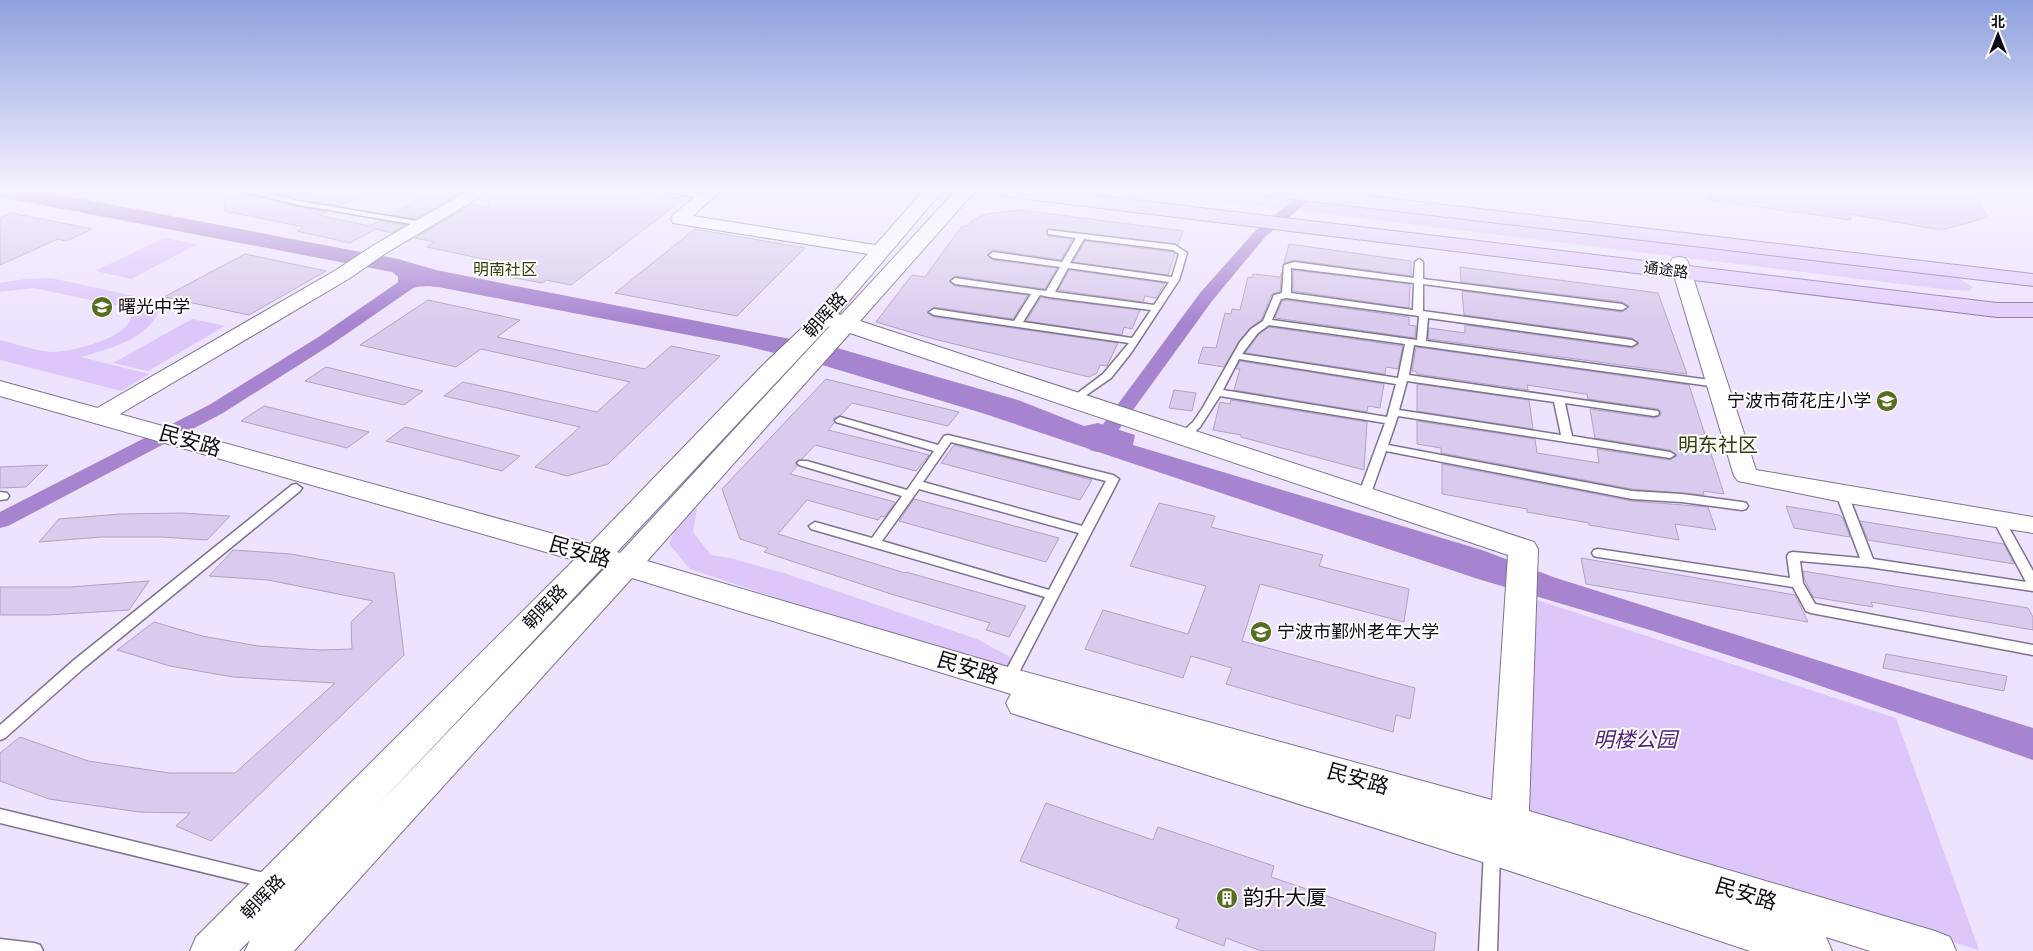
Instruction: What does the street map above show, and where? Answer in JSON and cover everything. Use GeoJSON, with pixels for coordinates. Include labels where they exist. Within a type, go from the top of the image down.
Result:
{"type":"FeatureCollection","features":[{"type":"Feature","properties":{"kind":"main road","name":"朝晖路"},"geometry":{"type":"LineString","coordinates":[[830,326],[881,251],[895,234]]}},
{"type":"Feature","properties":{"kind":"main road","name":"朝晖路"},"geometry":{"type":"LineString","coordinates":[[266,951],[605,566],[830,326],[923,234]]}},
{"type":"Feature","properties":{"kind":"main road","name":"通途路"},"geometry":{"type":"LineString","coordinates":[[1377,234],[1941,294],[2033,300]]}},
{"type":"Feature","properties":{"kind":"main road","name":"通途路"},"geometry":{"type":"LineString","coordinates":[[1441,234],[1997,310],[2033,310]]}},
{"type":"Feature","properties":{"kind":"main road","name":"通途路"},"geometry":{"type":"LineString","coordinates":[[1667,234],[2033,280]]}},
{"type":"Feature","properties":{"kind":"main road","name":"通途路"},"geometry":{"type":"LineString","coordinates":[[1714,234],[2033,269]]}},
{"type":"Feature","properties":{"kind":"main road"},"geometry":{"type":"LineString","coordinates":[[830,326],[1079,402],[1522,549],[1519,617],[1501,835]]}},
{"type":"Feature","properties":{"kind":"main road","name":"民安路"},"geometry":{"type":"LineString","coordinates":[[0,388],[106,427],[1008,680],[1501,835],[1811,951]]}},
{"type":"Feature","properties":{"kind":"main road","name":"民安路"},"geometry":{"type":"LineString","coordinates":[[0,408],[106,427],[135,426],[187,449],[296,488],[605,566],[1501,835],[1935,951]]}},
{"type":"Feature","properties":{"kind":"main road","name":"朝晖路"},"geometry":{"type":"LineString","coordinates":[[211,951],[276,883],[605,566]]}},
{"type":"Feature","properties":{"kind":"street"},"geometry":{"type":"LineString","coordinates":[[106,427],[405,234]]}},
{"type":"Feature","properties":{"kind":"street"},"geometry":{"type":"LineString","coordinates":[[776,234],[881,251]]}},
{"type":"Feature","properties":{"kind":"street"},"geometry":{"type":"LineString","coordinates":[[1681,267],[1746,476],[1842,494],[2033,525]]}},
{"type":"Feature","properties":{"kind":"lane"},"geometry":{"type":"LineString","coordinates":[[1069,234],[1175,248],[1183,253],[1175,280],[1135,341],[1107,376],[1079,402]]}},
{"type":"Feature","properties":{"kind":"lane"},"geometry":{"type":"LineString","coordinates":[[1049,294],[1081,236]]}},
{"type":"Feature","properties":{"kind":"lane"},"geometry":{"type":"LineString","coordinates":[[993,255],[1175,280]]}},
{"type":"Feature","properties":{"kind":"lane"},"geometry":{"type":"LineString","coordinates":[[1419,262],[1421,343]]}},
{"type":"Feature","properties":{"kind":"lane"},"geometry":{"type":"LineString","coordinates":[[1286,295],[1287,267],[1294,265],[1622,306]]}},
{"type":"Feature","properties":{"kind":"lane"},"geometry":{"type":"LineString","coordinates":[[955,281],[1156,308]]}},
{"type":"Feature","properties":{"kind":"lane"},"geometry":{"type":"LineString","coordinates":[[1017,324],[1037,292]]}},
{"type":"Feature","properties":{"kind":"lane"},"geometry":{"type":"LineString","coordinates":[[1267,322],[1277,297],[1286,295],[1632,343]]}},
{"type":"Feature","properties":{"kind":"lane"},"geometry":{"type":"LineString","coordinates":[[934,312],[1135,341]]}},
{"type":"Feature","properties":{"kind":"lane"},"geometry":{"type":"LineString","coordinates":[[1184,436],[1194,429],[1242,346],[1262,324],[1267,322],[1717,384]]}},
{"type":"Feature","properties":{"kind":"lane"},"geometry":{"type":"LineString","coordinates":[[1364,496],[1392,417],[1403,380],[1410,342]]}},
{"type":"Feature","properties":{"kind":"lane"},"geometry":{"type":"LineString","coordinates":[[1236,356],[1654,413]]}},
{"type":"Feature","properties":{"kind":"lane"},"geometry":{"type":"LineString","coordinates":[[1217,392],[1566,439],[1670,455]]}},
{"type":"Feature","properties":{"kind":"lane"},"geometry":{"type":"LineString","coordinates":[[1559,400],[1566,439]]}},
{"type":"Feature","properties":{"kind":"lane"},"geometry":{"type":"LineString","coordinates":[[840,420],[941,449]]}},
{"type":"Feature","properties":{"kind":"lane"},"geometry":{"type":"LineString","coordinates":[[874,544],[948,438],[1113,479],[1008,680]]}},
{"type":"Feature","properties":{"kind":"lane"},"geometry":{"type":"LineString","coordinates":[[1381,447],[1632,495],[1682,498],[1742,506]]}},
{"type":"Feature","properties":{"kind":"lane"},"geometry":{"type":"LineString","coordinates":[[803,462],[1085,531]]}},
{"type":"Feature","properties":{"kind":"lane"},"geometry":{"type":"LineString","coordinates":[[0,734],[79,664],[296,488]]}},
{"type":"Feature","properties":{"kind":"lane"},"geometry":{"type":"LineString","coordinates":[[1842,494],[1868,562]]}},
{"type":"Feature","properties":{"kind":"lane"},"geometry":{"type":"LineString","coordinates":[[1999,520],[2033,583]]}},
{"type":"Feature","properties":{"kind":"lane"},"geometry":{"type":"LineString","coordinates":[[815,526],[1052,595]]}},
{"type":"Feature","properties":{"kind":"lane"},"geometry":{"type":"LineString","coordinates":[[1598,553],[1797,583]]}},
{"type":"Feature","properties":{"kind":"lane"},"geometry":{"type":"LineString","coordinates":[[2033,587],[1868,562],[1793,556],[1797,583],[1811,608],[2033,650]]}},
{"type":"Feature","properties":{"kind":"lane"},"geometry":{"type":"LineString","coordinates":[[0,816],[276,883]]}},
{"type":"Feature","properties":{"kind":"lane"},"geometry":{"type":"LineString","coordinates":[[1488,951],[1501,835]]}},
{"type":"Feature","properties":{"kind":"lane"},"geometry":{"type":"LineString","coordinates":[[0,947],[34,951]]}},
{"type":"Feature","properties":{"kind":"green space"},"geometry":{"type":"Polygon","coordinates":[[[1493,234],[1596,234],[1958,278],[1973,287],[1969,291],[1493,234]]]}},
{"type":"Feature","properties":{"kind":"green space"},"geometry":{"type":"Polygon","coordinates":[[[164,238],[198,244],[131,279],[95,271],[164,238]]]}},
{"type":"Feature","properties":{"kind":"green space"},"geometry":{"type":"Polygon","coordinates":[[[51,278],[148,299],[159,310],[154,320],[146,329],[137,336],[115,347],[81,357],[149,374],[121,391],[0,360],[0,340],[39,350],[61,351],[101,341],[124,328],[130,320],[131,311],[119,306],[34,288],[0,292],[0,283],[24,279],[51,278]]]}},
{"type":"Feature","properties":{"kind":"green space"},"geometry":{"type":"Polygon","coordinates":[[[192,319],[225,326],[148,371],[113,363],[192,319]]]}},
{"type":"Feature","properties":{"kind":"green space"},"geometry":{"type":"Polygon","coordinates":[[[697,509],[693,532],[711,555],[730,558],[784,573],[977,639],[1012,658],[1007,670],[843,620],[690,569],[669,544],[683,510],[697,509]]]}},
{"type":"Feature","properties":{"kind":"green space","name":"明楼公园"},"geometry":{"type":"Polygon","coordinates":[[[1537,600],[1896,718],[1979,950],[1529,814],[1537,600]]]}},
{"type":"Feature","properties":{"kind":"shaded area"},"geometry":{"type":"Polygon","coordinates":[[[195,234],[268,234],[398,259],[436,270],[526,288],[837,348],[1018,400],[1084,426],[1098,423],[1135,435],[1133,445],[1482,550],[1556,578],[2033,728],[2033,760],[1792,676],[1650,630],[1478,579],[982,413],[822,365],[746,346],[438,287],[417,287],[398,297],[384,294],[398,283],[398,277],[392,272],[195,234]]]}},
{"type":"Feature","properties":{"kind":"building"},"geometry":{"type":"Polygon","coordinates":[[[0,234],[80,234],[66,241],[58,239],[0,265],[0,234]]]}},
{"type":"Feature","properties":{"kind":"building"},"geometry":{"type":"Polygon","coordinates":[[[312,234],[366,234],[350,243],[312,234]]]}},
{"type":"Feature","properties":{"kind":"building"},"geometry":{"type":"Polygon","coordinates":[[[421,234],[638,234],[571,285],[546,280],[542,283],[488,273],[502,263],[427,247],[434,242],[415,238],[421,234]]]}},
{"type":"Feature","properties":{"kind":"building"},"geometry":{"type":"Polygon","coordinates":[[[688,234],[726,234],[805,248],[737,316],[615,293],[688,234]]]}},
{"type":"Feature","properties":{"kind":"building"},"geometry":{"type":"Polygon","coordinates":[[[956,234],[1048,234],[1048,236],[1073,239],[1061,260],[993,250],[987,255],[993,260],[1057,268],[1045,289],[955,276],[949,281],[955,286],[1028,295],[1013,319],[934,307],[927,313],[934,317],[1118,343],[1107,366],[1100,365],[1097,373],[1089,377],[934,339],[876,322],[912,275],[925,277],[956,234]]]}},
{"type":"Feature","properties":{"kind":"building"},"geometry":{"type":"Polygon","coordinates":[[[1091,234],[1182,234],[1178,245],[1091,234]]]}},
{"type":"Feature","properties":{"kind":"building"},"geometry":{"type":"Polygon","coordinates":[[[1085,241],[1175,253],[1168,275],[1073,262],[1085,241]]]}},
{"type":"Feature","properties":{"kind":"building"},"geometry":{"type":"Polygon","coordinates":[[[1289,244],[1411,261],[1411,276],[1294,260],[1284,263],[1289,244]]]}},
{"type":"Feature","properties":{"kind":"building"},"geometry":{"type":"Polygon","coordinates":[[[245,254],[326,271],[249,315],[164,297],[245,254]]]}},
{"type":"Feature","properties":{"kind":"building"},"geometry":{"type":"Polygon","coordinates":[[[1460,267],[1658,293],[1687,374],[1428,339],[1429,328],[1465,333],[1465,325],[1632,348],[1639,344],[1632,338],[1464,315],[1462,291],[1622,312],[1629,306],[1622,302],[1461,282],[1460,267]]]}},
{"type":"Feature","properties":{"kind":"building"},"geometry":{"type":"Polygon","coordinates":[[[1069,270],[1165,283],[1156,298],[1145,296],[1143,302],[1058,290],[1069,270]]]}},
{"type":"Feature","properties":{"kind":"building"},"geometry":{"type":"Polygon","coordinates":[[[1293,270],[1410,284],[1409,308],[1293,291],[1293,270]]]}},
{"type":"Feature","properties":{"kind":"building"},"geometry":{"type":"Polygon","coordinates":[[[1282,272],[1280,292],[1272,294],[1261,320],[1250,328],[1239,341],[1224,367],[1198,363],[1203,347],[1216,348],[1225,313],[1231,314],[1232,309],[1240,310],[1248,277],[1252,278],[1253,274],[1280,277],[1282,272]]]}},
{"type":"Feature","properties":{"kind":"building"},"geometry":{"type":"Polygon","coordinates":[[[1041,297],[1140,310],[1132,329],[1124,327],[1122,335],[1026,321],[1041,297]]]}},
{"type":"Feature","properties":{"kind":"building"},"geometry":{"type":"Polygon","coordinates":[[[428,300],[520,320],[497,337],[645,369],[671,346],[720,356],[608,464],[567,476],[535,467],[580,427],[444,396],[463,382],[597,412],[630,382],[481,349],[456,367],[360,345],[428,300]]]}},
{"type":"Feature","properties":{"kind":"building"},"geometry":{"type":"Polygon","coordinates":[[[1282,301],[1409,317],[1409,325],[1416,326],[1415,338],[1275,318],[1282,301]]]}},
{"type":"Feature","properties":{"kind":"building"},"geometry":{"type":"Polygon","coordinates":[[[1269,327],[1403,346],[1398,369],[1386,367],[1385,374],[1245,353],[1259,334],[1269,327]]]}},
{"type":"Feature","properties":{"kind":"building"},"geometry":{"type":"Polygon","coordinates":[[[1416,347],[1689,385],[1724,494],[1703,491],[1704,495],[1632,489],[1441,453],[1441,448],[1417,444],[1417,421],[1535,439],[1537,453],[1599,463],[1597,449],[1670,460],[1677,456],[1670,450],[1595,438],[1590,409],[1654,418],[1660,416],[1661,412],[1658,409],[1588,399],[1587,394],[1527,385],[1528,390],[1417,374],[1417,372],[1412,371],[1416,347]]]}},
{"type":"Feature","properties":{"kind":"building"},"geometry":{"type":"Polygon","coordinates":[[[1240,361],[1384,384],[1380,408],[1368,406],[1367,412],[1234,390],[1240,369],[1236,369],[1240,361]]]}},
{"type":"Feature","properties":{"kind":"building"},"geometry":{"type":"Polygon","coordinates":[[[326,367],[423,391],[404,405],[305,381],[326,367]]]}},
{"type":"Feature","properties":{"kind":"building"},"geometry":{"type":"Polygon","coordinates":[[[826,379],[959,412],[948,426],[852,403],[841,415],[834,418],[834,423],[828,430],[929,455],[916,471],[815,445],[802,459],[796,462],[797,466],[790,474],[895,502],[885,517],[881,516],[878,520],[807,500],[778,534],[905,573],[1026,606],[1009,637],[986,630],[990,623],[891,594],[764,552],[768,548],[740,539],[722,489],[826,379]]]}},
{"type":"Feature","properties":{"kind":"building"},"geometry":{"type":"Polygon","coordinates":[[[1417,384],[1529,400],[1533,429],[1417,411],[1417,384]]]}},
{"type":"Feature","properties":{"kind":"building"},"geometry":{"type":"Polygon","coordinates":[[[1174,390],[1196,393],[1192,411],[1169,408],[1174,390]]]}},
{"type":"Feature","properties":{"kind":"building"},"geometry":{"type":"Polygon","coordinates":[[[1231,400],[1367,422],[1364,470],[1241,437],[1241,435],[1213,430],[1220,402],[1230,404],[1231,400]]]}},
{"type":"Feature","properties":{"kind":"building"},"geometry":{"type":"Polygon","coordinates":[[[264,406],[369,432],[347,448],[241,421],[264,406]]]}},
{"type":"Feature","properties":{"kind":"building"},"geometry":{"type":"Polygon","coordinates":[[[405,427],[520,456],[502,471],[386,441],[405,427]]]}},
{"type":"Feature","properties":{"kind":"building"},"geometry":{"type":"Polygon","coordinates":[[[954,445],[1092,480],[1080,500],[941,463],[954,445]]]}},
{"type":"Feature","properties":{"kind":"building"},"geometry":{"type":"Polygon","coordinates":[[[1442,464],[1632,501],[1708,507],[1716,530],[1675,524],[1679,540],[1589,525],[1589,523],[1527,512],[1527,509],[1442,494],[1442,464]]]}},
{"type":"Feature","properties":{"kind":"building"},"geometry":{"type":"Polygon","coordinates":[[[48,465],[26,487],[0,488],[0,467],[48,465]]]}},
{"type":"Feature","properties":{"kind":"building"},"geometry":{"type":"Polygon","coordinates":[[[914,499],[1059,538],[1046,562],[899,521],[914,499]]]}},
{"type":"Feature","properties":{"kind":"building"},"geometry":{"type":"Polygon","coordinates":[[[1159,503],[1215,516],[1211,527],[1323,555],[1319,566],[1409,589],[1404,622],[1260,584],[1242,641],[1415,688],[1410,719],[1396,715],[1393,732],[1226,684],[1232,668],[1191,656],[1183,678],[1085,649],[1103,610],[1188,634],[1206,586],[1130,566],[1159,503]]]}},
{"type":"Feature","properties":{"kind":"building"},"geometry":{"type":"Polygon","coordinates":[[[1786,506],[1839,515],[1843,518],[1850,537],[1794,528],[1786,506]]]}},
{"type":"Feature","properties":{"kind":"building"},"geometry":{"type":"Polygon","coordinates":[[[182,513],[230,516],[207,540],[162,537],[101,537],[39,542],[59,519],[120,514],[182,513]]]}},
{"type":"Feature","properties":{"kind":"building"},"geometry":{"type":"Polygon","coordinates":[[[1860,521],[2004,544],[2014,564],[1868,540],[1860,521]]]}},
{"type":"Feature","properties":{"kind":"building"},"geometry":{"type":"Polygon","coordinates":[[[233,550],[291,554],[394,573],[404,655],[211,841],[176,826],[190,813],[139,812],[49,799],[0,781],[0,753],[20,737],[88,761],[170,773],[235,773],[335,683],[233,677],[170,666],[117,650],[154,622],[202,636],[258,646],[321,650],[352,649],[351,622],[373,601],[268,580],[209,576],[233,550]]]}},
{"type":"Feature","properties":{"kind":"building"},"geometry":{"type":"Polygon","coordinates":[[[1581,558],[1795,595],[1808,622],[1586,584],[1581,558]]]}},
{"type":"Feature","properties":{"kind":"building"},"geometry":{"type":"Polygon","coordinates":[[[1803,571],[2028,608],[2033,617],[2033,630],[1871,602],[1873,607],[1813,597],[1804,578],[1803,571]]]}},
{"type":"Feature","properties":{"kind":"building"},"geometry":{"type":"Polygon","coordinates":[[[149,581],[129,610],[48,615],[0,615],[0,587],[70,587],[149,581]]]}},
{"type":"Feature","properties":{"kind":"building"},"geometry":{"type":"Polygon","coordinates":[[[1886,654],[2007,676],[2004,691],[1883,668],[1886,654]]]}},
{"type":"Feature","properties":{"kind":"building","name":"韵升大厦"},"geometry":{"type":"Polygon","coordinates":[[[1046,803],[1153,840],[1158,827],[1274,866],[1271,877],[1436,933],[1434,951],[1261,951],[1226,938],[1224,946],[1176,928],[1179,919],[1020,861],[1046,803]]]}},
{"type":"Feature","properties":{"kind":"waterway"},"geometry":{"type":"LineString","coordinates":[[1097,446],[1206,297],[1260,234]]}},
{"type":"Feature","properties":{"kind":"waterway"},"geometry":{"type":"LineString","coordinates":[[0,521],[216,409],[326,340],[413,280]]}},
{"type":"Feature","properties":{"kind":"place","name":"曙光中学"},"geometry":{"type":"Point","coordinates":[102,307]}},
{"type":"Feature","properties":{"kind":"place","name":"宁波市荷花庄小学"},"geometry":{"type":"Point","coordinates":[1887,401]}},
{"type":"Feature","properties":{"kind":"place","name":"宁波市鄞州老年大学"},"geometry":{"type":"Point","coordinates":[1261,632]}},
{"type":"Feature","properties":{"kind":"place","name":"韵升大厦"},"geometry":{"type":"Point","coordinates":[1227,898]}},
{"type":"Feature","properties":{"kind":"district","name":"明南社区"},"geometry":{"type":"Point","coordinates":[505,269]}},
{"type":"Feature","properties":{"kind":"district","name":"明东社区"},"geometry":{"type":"Point","coordinates":[1718,445]}}]}
